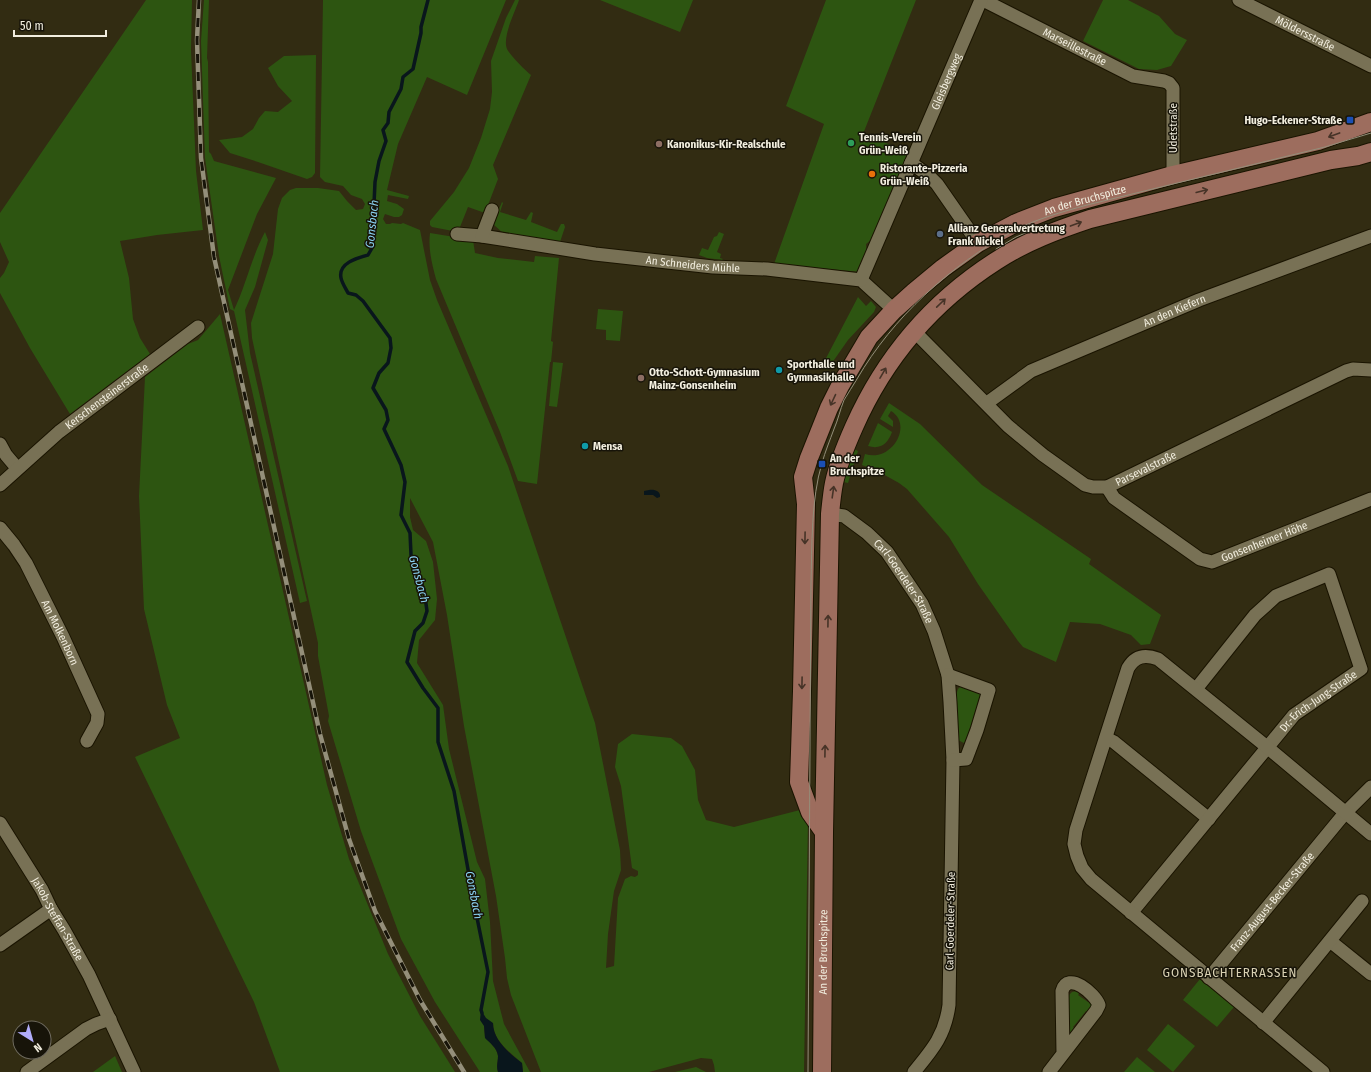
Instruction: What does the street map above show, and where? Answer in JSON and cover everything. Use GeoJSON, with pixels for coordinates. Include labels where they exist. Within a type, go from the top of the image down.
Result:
{"type":"FeatureCollection","features":[{"type":"Feature","properties":{"kind":"main road","name":"An der Bruchspitze"},"geometry":{"type":"LineString","coordinates":[[824,832],[810,812],[799,782],[806,504],[803,477],[829,408],[868,337],[894,310],[943,268],[978,243],[1016,223],[1054,208],[1173,175],[1318,140],[1371,122]]}},
{"type":"Feature","properties":{"kind":"main road","name":"An der Bruchspitze"},"geometry":{"type":"LineString","coordinates":[[822,1072],[824,832],[830,514],[834,483],[845,448],[863,407],[890,362],[914,331],[945,299],[968,280],[1021,246],[1052,232],[1097,217],[1331,160],[1358,156],[1371,152]]}},
{"type":"Feature","properties":{"kind":"main road"},"geometry":{"type":"LineString","coordinates":[[799,782],[806,787],[815,788],[825,778]]}},
{"type":"Feature","properties":{"kind":"street","name":"Marseillestraße"},"geometry":{"type":"LineString","coordinates":[[982,0],[1134,76],[1164,80],[1169,83]]}},
{"type":"Feature","properties":{"kind":"street","name":"Gleisbergweg"},"geometry":{"type":"LineString","coordinates":[[861,280],[982,0]]}},
{"type":"Feature","properties":{"kind":"street","name":"Möldersstraße"},"geometry":{"type":"LineString","coordinates":[[1239,0],[1371,66]]}},
{"type":"Feature","properties":{"kind":"street","name":"Udetstraße"},"geometry":{"type":"LineString","coordinates":[[1169,83],[1173,88],[1173,175]]}},
{"type":"Feature","properties":{"kind":"street"},"geometry":{"type":"LineString","coordinates":[[911,163],[928,175],[937,184],[978,243]]}},
{"type":"Feature","properties":{"kind":"street"},"geometry":{"type":"LineString","coordinates":[[482,236],[492,210]]}},
{"type":"Feature","properties":{"kind":"street","name":"An Schneiders Mühle"},"geometry":{"type":"LineString","coordinates":[[457,234],[482,236],[595,254],[713,267],[767,270],[861,280]]}},
{"type":"Feature","properties":{"kind":"street","name":"An den Kiefern"},"geometry":{"type":"LineString","coordinates":[[987,403],[1031,371],[1199,300],[1371,236]]}},
{"type":"Feature","properties":{"kind":"street"},"geometry":{"type":"LineString","coordinates":[[861,280],[894,310]]}},
{"type":"Feature","properties":{"kind":"street","name":"Kerschensteinerstraße"},"geometry":{"type":"LineString","coordinates":[[0,485],[17,468],[59,432],[198,327]]}},
{"type":"Feature","properties":{"kind":"street","name":"Parsevalstraße"},"geometry":{"type":"LineString","coordinates":[[914,331],[987,403],[1008,426],[1043,455],[1085,485],[1093,487],[1106,487],[1346,371],[1354,369],[1371,370]]}},
{"type":"Feature","properties":{"kind":"street"},"geometry":{"type":"LineString","coordinates":[[0,444],[6,455],[17,468]]}},
{"type":"Feature","properties":{"kind":"street","name":"Gonsenheimer Höhe"},"geometry":{"type":"LineString","coordinates":[[1106,487],[1114,498],[1200,559],[1212,562],[1371,499]]}},
{"type":"Feature","properties":{"kind":"street","name":"Carl-Goerdeler-Straße"},"geometry":{"type":"LineString","coordinates":[[830,514],[844,516],[867,532],[887,552],[922,604],[934,631],[948,675],[953,760],[949,1005],[943,1031],[932,1050],[914,1072]]}},
{"type":"Feature","properties":{"kind":"street","name":"Am Molkenborn"},"geometry":{"type":"LineString","coordinates":[[0,528],[26,563],[63,637],[98,714],[97,723],[87,741]]}},
{"type":"Feature","properties":{"kind":"street","name":"Dr.-Erich-Jung-Straße"},"geometry":{"type":"LineString","coordinates":[[1196,689],[1255,615],[1276,596],[1329,574],[1361,669],[1294,714],[1267,747]]}},
{"type":"Feature","properties":{"kind":"street"},"geometry":{"type":"LineString","coordinates":[[1323,1072],[1131,913],[1091,879],[1082,868],[1074,844],[1076,830],[1128,668],[1136,658],[1150,656],[1158,659],[1267,747],[1371,834]]}},
{"type":"Feature","properties":{"kind":"street"},"geometry":{"type":"LineString","coordinates":[[948,675],[989,690],[966,760],[953,760]]}},
{"type":"Feature","properties":{"kind":"street"},"geometry":{"type":"LineString","coordinates":[[1106,738],[1114,742],[1209,819]]}},
{"type":"Feature","properties":{"kind":"street"},"geometry":{"type":"LineString","coordinates":[[1131,913],[1267,747]]}},
{"type":"Feature","properties":{"kind":"street","name":"Franz-August-Becker-Straße"},"geometry":{"type":"LineString","coordinates":[[1209,978],[1345,813],[1371,787]]}},
{"type":"Feature","properties":{"kind":"street","name":"Jakob-Steffan-Straße"},"geometry":{"type":"LineString","coordinates":[[0,823],[42,890],[51,909],[89,975],[134,1072]]}},
{"type":"Feature","properties":{"kind":"street"},"geometry":{"type":"LineString","coordinates":[[1263,1023],[1362,901]]}},
{"type":"Feature","properties":{"kind":"street"},"geometry":{"type":"LineString","coordinates":[[0,945],[51,909]]}},
{"type":"Feature","properties":{"kind":"street"},"geometry":{"type":"LineString","coordinates":[[1330,940],[1371,974]]}},
{"type":"Feature","properties":{"kind":"street"},"geometry":{"type":"LineString","coordinates":[[1049,1072],[1096,1012],[1099,1005],[1095,998],[1080,986],[1072,982],[1066,983],[1062,991],[1063,1054]]}},
{"type":"Feature","properties":{"kind":"street"},"geometry":{"type":"LineString","coordinates":[[27,1072],[86,1029],[110,1019]]}},
{"type":"Feature","properties":{"kind":"green space"},"geometry":{"type":"Polygon","coordinates":[[[146,0],[192,0],[191,50],[196,171],[203,230],[120,241],[129,278],[133,319],[140,338],[150,354],[70,414],[30,348],[0,293],[0,278],[9,262],[0,242],[0,213],[146,0]]]}},
{"type":"Feature","properties":{"kind":"green space"},"geometry":{"type":"Polygon","coordinates":[[[204,0],[209,0],[207,58],[209,152],[214,161],[276,178],[257,214],[228,290],[234,310],[256,251],[265,232],[268,240],[255,287],[245,310],[250,353],[307,601],[300,603],[234,311],[230,309],[219,256],[205,158],[201,41],[204,0]]]}},
{"type":"Feature","properties":{"kind":"green space"},"geometry":{"type":"Polygon","coordinates":[[[323,0],[506,0],[467,95],[427,77],[398,144],[387,190],[409,196],[408,199],[388,195],[387,201],[397,204],[404,209],[402,215],[399,217],[385,214],[383,219],[386,224],[403,223],[420,230],[430,280],[437,300],[508,466],[595,723],[620,850],[621,870],[614,891],[608,934],[606,968],[614,966],[618,898],[625,879],[638,875],[638,871],[632,868],[621,786],[615,767],[618,744],[632,734],[671,738],[682,746],[695,770],[698,800],[706,820],[734,827],[800,810],[808,817],[804,1072],[715,1072],[712,1059],[701,1058],[649,1072],[541,1072],[511,995],[507,978],[496,896],[464,726],[447,615],[433,542],[410,498],[410,517],[413,530],[426,541],[433,562],[437,599],[435,620],[419,640],[417,663],[443,705],[449,749],[477,862],[485,879],[490,922],[493,981],[504,1024],[530,1072],[523,1072],[522,1063],[507,1050],[499,1040],[493,1023],[484,1026],[485,1037],[495,1048],[497,1053],[498,1072],[480,1072],[435,1002],[401,939],[361,831],[328,721],[329,716],[318,656],[318,643],[252,338],[251,323],[273,254],[278,209],[282,198],[290,190],[296,188],[318,188],[339,191],[356,210],[363,209],[365,204],[362,199],[351,195],[343,186],[325,182],[320,177],[323,0]]]}},
{"type":"Feature","properties":{"kind":"green space"},"geometry":{"type":"Polygon","coordinates":[[[515,0],[519,0],[506,38],[507,49],[531,75],[493,165],[498,179],[485,213],[468,207],[458,232],[432,227],[430,225],[430,221],[454,192],[469,168],[481,138],[490,109],[492,92],[491,61],[506,18],[515,0]]]}},
{"type":"Feature","properties":{"kind":"green space"},"geometry":{"type":"Polygon","coordinates":[[[600,0],[693,0],[680,32],[600,0]]]}},
{"type":"Feature","properties":{"kind":"green space","name":"Tennis-Verein Grün-Weiß"},"geometry":{"type":"Polygon","coordinates":[[[826,0],[916,0],[863,134],[909,152],[875,237],[866,244],[867,256],[861,272],[774,264],[824,124],[786,106],[826,0]]]}},
{"type":"Feature","properties":{"kind":"green space"},"geometry":{"type":"Polygon","coordinates":[[[1103,0],[1128,0],[1159,16],[1175,34],[1187,40],[1171,66],[1157,70],[1139,69],[1083,41],[1103,0]]]}},
{"type":"Feature","properties":{"kind":"green space"},"geometry":{"type":"Polygon","coordinates":[[[316,55],[315,173],[312,177],[307,179],[230,153],[219,140],[242,137],[253,129],[265,111],[278,112],[292,101],[278,86],[268,68],[284,56],[316,55]]]}},
{"type":"Feature","properties":{"kind":"green space"},"geometry":{"type":"Polygon","coordinates":[[[502,202],[500,212],[526,220],[531,212],[533,213],[531,222],[557,232],[561,224],[564,224],[565,227],[560,242],[503,233],[493,224],[502,202]]]}},
{"type":"Feature","properties":{"kind":"green space"},"geometry":{"type":"Polygon","coordinates":[[[719,232],[724,234],[717,252],[721,254],[720,258],[723,259],[707,258],[699,255],[702,248],[708,250],[714,237],[717,236],[719,232]]]}},
{"type":"Feature","properties":{"kind":"green space"},"geometry":{"type":"Polygon","coordinates":[[[430,233],[473,240],[475,253],[498,258],[534,262],[535,256],[559,258],[551,341],[553,342],[537,484],[518,481],[500,432],[436,279],[430,251],[430,233]]]}},
{"type":"Feature","properties":{"kind":"green space"},"geometry":{"type":"Polygon","coordinates":[[[858,297],[866,306],[871,301],[876,307],[874,312],[848,340],[827,370],[823,364],[858,297]]]}},
{"type":"Feature","properties":{"kind":"green space"},"geometry":{"type":"Polygon","coordinates":[[[598,309],[623,311],[620,341],[606,340],[606,330],[596,329],[598,309]]]}},
{"type":"Feature","properties":{"kind":"green space"},"geometry":{"type":"Polygon","coordinates":[[[220,314],[327,785],[349,859],[388,954],[420,1016],[455,1072],[280,1072],[254,1002],[135,757],[180,738],[167,705],[144,609],[139,496],[145,377],[188,344],[198,340],[220,314]]]}},
{"type":"Feature","properties":{"kind":"green space"},"geometry":{"type":"Polygon","coordinates":[[[553,362],[563,363],[557,407],[549,406],[553,362]]]}},
{"type":"Feature","properties":{"kind":"green space"},"geometry":{"type":"Polygon","coordinates":[[[889,403],[920,424],[982,485],[1091,559],[1089,564],[1161,615],[1150,644],[1141,645],[1131,635],[1100,624],[1070,622],[1056,662],[1023,647],[978,584],[949,537],[907,489],[881,473],[862,465],[865,454],[875,455],[883,453],[891,448],[900,433],[898,417],[891,411],[888,416],[893,421],[893,427],[880,419],[889,403]]]}},
{"type":"Feature","properties":{"kind":"green space"},"geometry":{"type":"Polygon","coordinates":[[[878,423],[892,432],[883,445],[877,447],[868,446],[878,423]]]}},
{"type":"Feature","properties":{"kind":"green space"},"geometry":{"type":"Polygon","coordinates":[[[854,449],[858,451],[848,483],[839,481],[854,449]]]}},
{"type":"Feature","properties":{"kind":"green space"},"geometry":{"type":"Polygon","coordinates":[[[961,686],[982,693],[967,742],[964,743],[958,740],[956,695],[961,686]]]}},
{"type":"Feature","properties":{"kind":"green space"},"geometry":{"type":"Polygon","coordinates":[[[1200,979],[1234,1007],[1217,1027],[1183,1000],[1200,979]]]}},
{"type":"Feature","properties":{"kind":"green space"},"geometry":{"type":"Polygon","coordinates":[[[1081,991],[1078,995],[1088,1002],[1091,999],[1093,1006],[1089,1013],[1086,1011],[1073,1027],[1076,1030],[1070,1032],[1068,1031],[1068,996],[1072,992],[1081,991]]]}},
{"type":"Feature","properties":{"kind":"green space"},"geometry":{"type":"Polygon","coordinates":[[[1168,1024],[1195,1046],[1173,1072],[1147,1050],[1168,1024]]]}},
{"type":"Feature","properties":{"kind":"green space"},"geometry":{"type":"Polygon","coordinates":[[[115,1056],[122,1072],[93,1072],[115,1056]]]}},
{"type":"Feature","properties":{"kind":"green space"},"geometry":{"type":"Polygon","coordinates":[[[1137,1057],[1155,1072],[1124,1072],[1137,1057]]]}},
{"type":"Feature","properties":{"kind":"green space"},"geometry":{"type":"Polygon","coordinates":[[[696,1067],[706,1072],[675,1072],[696,1067]]]}},
{"type":"Feature","properties":{"kind":"shaded area"},"geometry":{"type":"Polygon","coordinates":[[[644,491],[657,491],[660,497],[657,498],[653,495],[644,495],[644,491]]]}},
{"type":"Feature","properties":{"kind":"shaded area"},"geometry":{"type":"Polygon","coordinates":[[[481,1010],[486,1018],[493,1023],[496,1035],[503,1046],[522,1063],[523,1072],[498,1072],[498,1056],[493,1046],[485,1038],[484,1026],[480,1020],[481,1010]]]}},
{"type":"Feature","properties":{"kind":"waterway","name":"Gonsbach"},"geometry":{"type":"LineString","coordinates":[[428,0],[413,69],[403,77],[401,89],[389,112],[388,123],[383,130],[386,141],[379,161],[375,182],[372,248],[368,255],[345,265],[342,268],[341,278],[348,293],[356,295],[363,301],[390,338],[391,348],[388,363],[379,373],[373,388],[386,410],[388,420],[384,429],[401,465],[405,482],[401,515],[410,533],[411,555],[424,590],[427,611],[423,623],[415,631],[407,662],[423,688],[438,708],[438,742],[454,791],[488,972],[481,1010],[482,1013]]}},
{"type":"Feature","properties":{"kind":"tram line"},"geometry":{"type":"LineString","coordinates":[[808,1072],[811,584],[813,523],[818,477],[826,450],[846,397],[871,356],[906,314],[925,295],[967,260],[1013,231],[1040,219],[1087,205],[1325,147],[1371,133]]}},
{"type":"Feature","properties":{"kind":"tram line"},"geometry":{"type":"LineString","coordinates":[[996,249],[1016,237],[1044,225]]}},
{"type":"Feature","properties":{"kind":"railway"},"geometry":{"type":"LineString","coordinates":[[199,0],[197,40],[201,158],[214,257],[320,734],[349,839],[375,911],[420,1000],[464,1072]]}},
{"type":"Feature","properties":{"kind":"place","name":"Hugo-Eckener-Straße"},"geometry":{"type":"Point","coordinates":[1350,120]}},
{"type":"Feature","properties":{"kind":"place","name":"Tennis-Verein Grün-Weiß"},"geometry":{"type":"Point","coordinates":[851,143]}},
{"type":"Feature","properties":{"kind":"place","name":"Kanonikus-Kir-Realschule"},"geometry":{"type":"Point","coordinates":[659,144]}},
{"type":"Feature","properties":{"kind":"place","name":"Ristorante-Pizzeria Grün-Weiß"},"geometry":{"type":"Point","coordinates":[872,174]}},
{"type":"Feature","properties":{"kind":"place","name":"Allianz Generalvertretung Frank Nickel"},"geometry":{"type":"Point","coordinates":[940,234]}},
{"type":"Feature","properties":{"kind":"place","name":"Sporthalle und Gymnasikhalle"},"geometry":{"type":"Point","coordinates":[779,370]}},
{"type":"Feature","properties":{"kind":"place","name":"Otto-Schott-Gymnasium Mainz-Gonsenheim"},"geometry":{"type":"Point","coordinates":[641,378]}},
{"type":"Feature","properties":{"kind":"place","name":"Mensa"},"geometry":{"type":"Point","coordinates":[585,446]}},
{"type":"Feature","properties":{"kind":"place","name":"An der Bruchspitze"},"geometry":{"type":"Point","coordinates":[822,464]}},
{"type":"Feature","properties":{"kind":"district","name":"GONSBACHTERRASSEN"},"geometry":{"type":"Point","coordinates":[1230,972]}}]}
